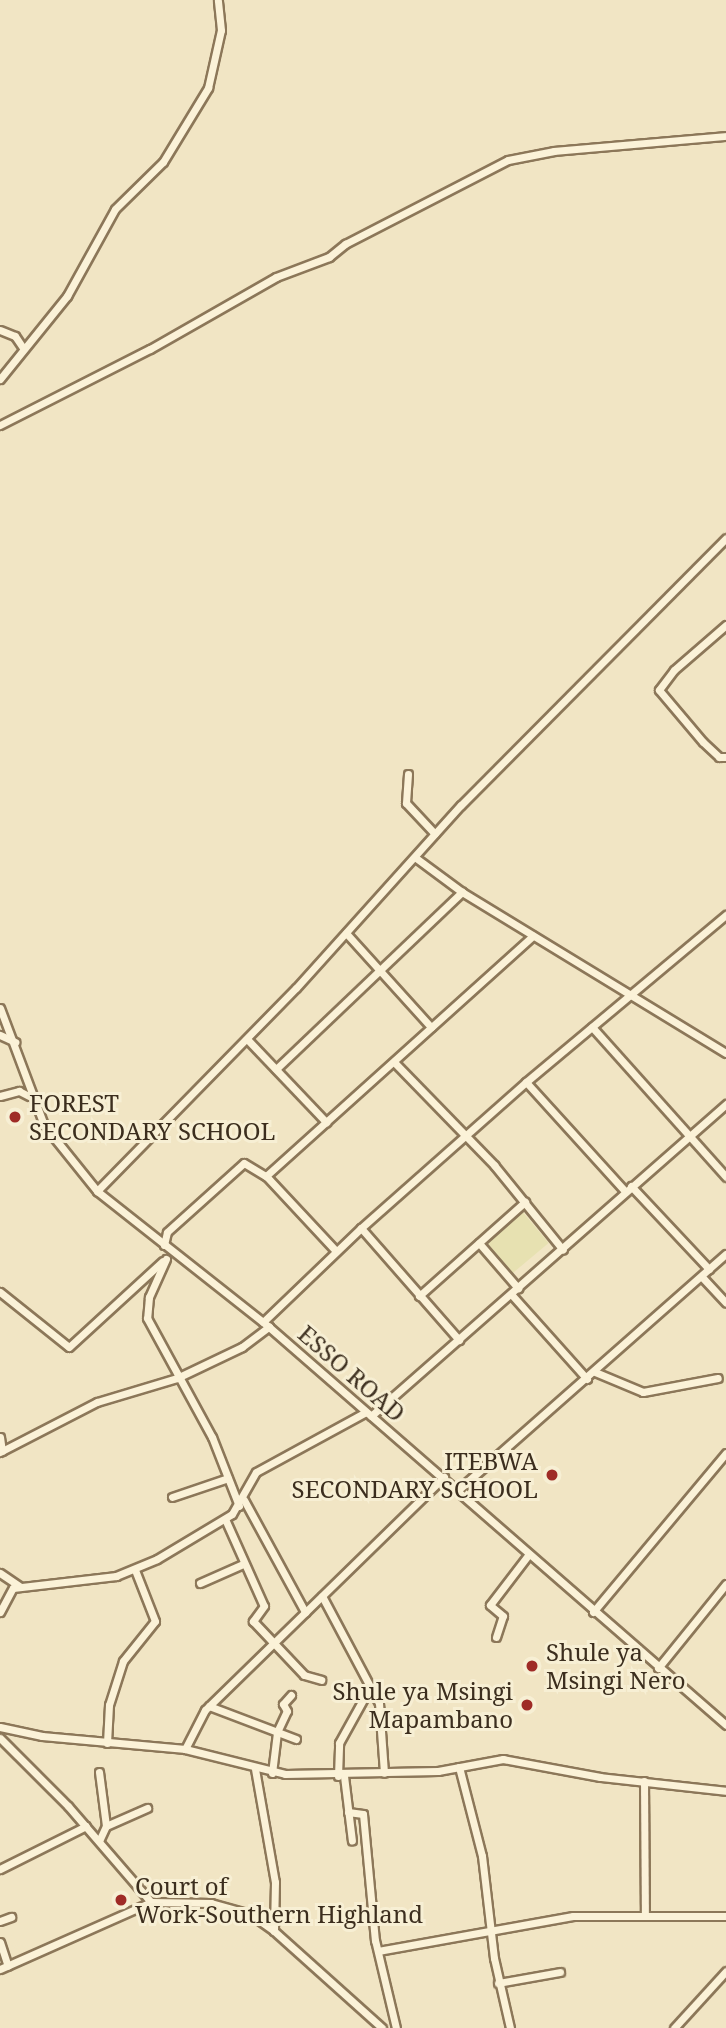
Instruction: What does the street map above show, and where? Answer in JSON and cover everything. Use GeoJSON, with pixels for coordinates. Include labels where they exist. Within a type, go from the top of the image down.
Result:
{"type":"FeatureCollection","features":[{"type":"Feature","properties":{"kind":"street"},"geometry":{"type":"LineString","coordinates":[[0,379],[85,271],[115,209],[163,162],[208,88],[221,30],[218,0]]}},
{"type":"Feature","properties":{"kind":"street"},"geometry":{"type":"LineString","coordinates":[[0,425],[150,349],[276,277],[329,257],[345,244],[508,160],[554,151],[726,136]]}},
{"type":"Feature","properties":{"kind":"street"},"geometry":{"type":"LineString","coordinates":[[0,330],[15,336],[23,348]]}},
{"type":"Feature","properties":{"kind":"street"},"geometry":{"type":"LineString","coordinates":[[97,1191],[247,1039],[416,858],[435,834],[726,538]]}},
{"type":"Feature","properties":{"kind":"street"},"geometry":{"type":"LineString","coordinates":[[726,625],[674,670],[659,690],[703,742],[719,757],[726,757]]}},
{"type":"Feature","properties":{"kind":"street"},"geometry":{"type":"LineString","coordinates":[[408,774],[406,803],[435,834]]}},
{"type":"Feature","properties":{"kind":"street"},"geometry":{"type":"LineString","coordinates":[[416,858],[462,892],[726,1053]]}},
{"type":"Feature","properties":{"kind":"street"},"geometry":{"type":"LineString","coordinates":[[276,1069],[378,969],[462,892]]}},
{"type":"Feature","properties":{"kind":"street"},"geometry":{"type":"LineString","coordinates":[[0,1437],[1,1451],[97,1402],[177,1378],[242,1347],[361,1228],[526,1082],[726,915]]}},
{"type":"Feature","properties":{"kind":"street"},"geometry":{"type":"LineString","coordinates":[[346,933],[431,1027]]}},
{"type":"Feature","properties":{"kind":"street"},"geometry":{"type":"LineString","coordinates":[[266,1176],[533,936]]}},
{"type":"Feature","properties":{"kind":"street","name":"ESSO ROAD"},"geometry":{"type":"LineString","coordinates":[[0,1008],[16,1042],[29,1096],[53,1142],[97,1191],[266,1325],[444,1477],[593,1612],[723,1722]]}},
{"type":"Feature","properties":{"kind":"street"},"geometry":{"type":"LineString","coordinates":[[592,1027],[726,1177]]}},
{"type":"Feature","properties":{"kind":"street"},"geometry":{"type":"LineString","coordinates":[[0,1035],[16,1042]]}},
{"type":"Feature","properties":{"kind":"street"},"geometry":{"type":"LineString","coordinates":[[247,1039],[326,1122]]}},
{"type":"Feature","properties":{"kind":"street"},"geometry":{"type":"LineString","coordinates":[[394,1062],[467,1136],[563,1250]]}},
{"type":"Feature","properties":{"kind":"street"},"geometry":{"type":"LineString","coordinates":[[526,1082],[709,1269]]}},
{"type":"Feature","properties":{"kind":"street"},"geometry":{"type":"LineString","coordinates":[[0,1096],[19,1091],[29,1096]]}},
{"type":"Feature","properties":{"kind":"street"},"geometry":{"type":"LineString","coordinates":[[0,1612],[8,1592],[19,1586],[80,1583],[135,1570],[225,1519],[241,1503],[256,1472],[369,1414],[563,1250],[628,1188],[726,1104]]}},
{"type":"Feature","properties":{"kind":"street"},"geometry":{"type":"LineString","coordinates":[[164,1245],[167,1232],[244,1163],[266,1176],[336,1251]]}},
{"type":"Feature","properties":{"kind":"street"},"geometry":{"type":"LineString","coordinates":[[419,1296],[525,1202]]}},
{"type":"Feature","properties":{"kind":"street"},"geometry":{"type":"LineString","coordinates":[[361,1228],[459,1340]]}},
{"type":"Feature","properties":{"kind":"street"},"geometry":{"type":"LineString","coordinates":[[479,1243],[518,1288]]}},
{"type":"Feature","properties":{"kind":"street"},"geometry":{"type":"LineString","coordinates":[[0,1293],[69,1347],[172,1252]]}},
{"type":"Feature","properties":{"kind":"street"},"geometry":{"type":"LineString","coordinates":[[458,1490],[726,1254]]}},
{"type":"Feature","properties":{"kind":"street"},"geometry":{"type":"LineString","coordinates":[[166,1259],[149,1297],[147,1318],[177,1378],[212,1437],[241,1503],[306,1612]]}},
{"type":"Feature","properties":{"kind":"street"},"geometry":{"type":"LineString","coordinates":[[702,1277],[726,1303]]}},
{"type":"Feature","properties":{"kind":"street"},"geometry":{"type":"LineString","coordinates":[[512,1294],[587,1379]]}},
{"type":"Feature","properties":{"kind":"street"},"geometry":{"type":"LineString","coordinates":[[595,1372],[643,1392],[718,1378]]}},
{"type":"Feature","properties":{"kind":"street"},"geometry":{"type":"LineString","coordinates":[[593,1612],[726,1453]]}},
{"type":"Feature","properties":{"kind":"street"},"geometry":{"type":"LineString","coordinates":[[185,1749],[209,1706],[444,1477]]}},
{"type":"Feature","properties":{"kind":"street"},"geometry":{"type":"LineString","coordinates":[[172,1497],[228,1478]]}},
{"type":"Feature","properties":{"kind":"street"},"geometry":{"type":"LineString","coordinates":[[225,1519],[243,1564],[264,1605],[253,1621],[272,1644],[310,1680],[321,1679]]}},
{"type":"Feature","properties":{"kind":"street"},"geometry":{"type":"LineString","coordinates":[[496,1637],[503,1616],[490,1605],[529,1554]]}},
{"type":"Feature","properties":{"kind":"street"},"geometry":{"type":"LineString","coordinates":[[200,1583],[243,1564]]}},
{"type":"Feature","properties":{"kind":"street"},"geometry":{"type":"LineString","coordinates":[[107,1742],[109,1705],[123,1661],[155,1621],[135,1570]]}},
{"type":"Feature","properties":{"kind":"street"},"geometry":{"type":"LineString","coordinates":[[0,1573],[19,1586]]}},
{"type":"Feature","properties":{"kind":"street"},"geometry":{"type":"LineString","coordinates":[[658,1668],[726,1584]]}},
{"type":"Feature","properties":{"kind":"street"},"geometry":{"type":"LineString","coordinates":[[322,1596],[381,1712],[384,1773]]}},
{"type":"Feature","properties":{"kind":"street"},"geometry":{"type":"LineString","coordinates":[[352,1841],[341,1776],[339,1743],[370,1687]]}},
{"type":"Feature","properties":{"kind":"street"},"geometry":{"type":"LineString","coordinates":[[272,1773],[277,1732],[287,1712],[283,1704],[291,1695]]}},
{"type":"Feature","properties":{"kind":"street"},"geometry":{"type":"LineString","coordinates":[[209,1706],[296,1739]]}},
{"type":"Feature","properties":{"kind":"street"},"geometry":{"type":"LineString","coordinates":[[723,1722],[726,1711]]}},
{"type":"Feature","properties":{"kind":"street"},"geometry":{"type":"LineString","coordinates":[[0,1727],[107,1742],[185,1749],[272,1773],[341,1776],[459,1767],[503,1759],[726,1791]]}},
{"type":"Feature","properties":{"kind":"street"},"geometry":{"type":"LineString","coordinates":[[0,1738],[99,1840],[151,1902]]}},
{"type":"Feature","properties":{"kind":"street"},"geometry":{"type":"LineString","coordinates":[[459,1767],[482,1856],[498,1983],[510,2028]]}},
{"type":"Feature","properties":{"kind":"street"},"geometry":{"type":"LineString","coordinates":[[256,1769],[273,1868],[274,1931]]}},
{"type":"Feature","properties":{"kind":"street"},"geometry":{"type":"LineString","coordinates":[[99,1772],[107,1826]]}},
{"type":"Feature","properties":{"kind":"street"},"geometry":{"type":"LineString","coordinates":[[644,1781],[645,1914]]}},
{"type":"Feature","properties":{"kind":"street"},"geometry":{"type":"LineString","coordinates":[[99,1840],[107,1826],[147,1808]]}},
{"type":"Feature","properties":{"kind":"street"},"geometry":{"type":"LineString","coordinates":[[348,1812],[363,1814],[378,1951],[396,2028]]}},
{"type":"Feature","properties":{"kind":"street"},"geometry":{"type":"LineString","coordinates":[[0,1868],[86,1826]]}},
{"type":"Feature","properties":{"kind":"street"},"geometry":{"type":"LineString","coordinates":[[0,1942],[4,1967],[151,1902],[192,1900],[221,1905],[250,1914],[274,1931],[382,2028]]}},
{"type":"Feature","properties":{"kind":"street"},"geometry":{"type":"LineString","coordinates":[[378,1951],[491,1928],[573,1916],[726,1916]]}},
{"type":"Feature","properties":{"kind":"street"},"geometry":{"type":"LineString","coordinates":[[0,1921],[11,1917]]}},
{"type":"Feature","properties":{"kind":"street"},"geometry":{"type":"LineString","coordinates":[[674,2028],[726,1971]]}},
{"type":"Feature","properties":{"kind":"street"},"geometry":{"type":"LineString","coordinates":[[498,1983],[560,1972]]}},
{"type":"Feature","properties":{"kind":"shaded area"},"geometry":{"type":"Polygon","coordinates":[[[521,1210],[549,1243],[513,1273],[485,1240],[521,1210]]]}},
{"type":"Feature","properties":{"kind":"place","name":"FOREST SECONDARY SCHOOL"},"geometry":{"type":"Point","coordinates":[15,1117]}},
{"type":"Feature","properties":{"kind":"place","name":"ITEBWA SECONDARY SCHOOL"},"geometry":{"type":"Point","coordinates":[552,1475]}},
{"type":"Feature","properties":{"kind":"place","name":"Shule ya Msingi Nero"},"geometry":{"type":"Point","coordinates":[532,1666]}},
{"type":"Feature","properties":{"kind":"place","name":"Shule ya Msingi Mapambano"},"geometry":{"type":"Point","coordinates":[527,1705]}},
{"type":"Feature","properties":{"kind":"place","name":"Court of Work-Southern Highland"},"geometry":{"type":"Point","coordinates":[121,1900]}}]}
